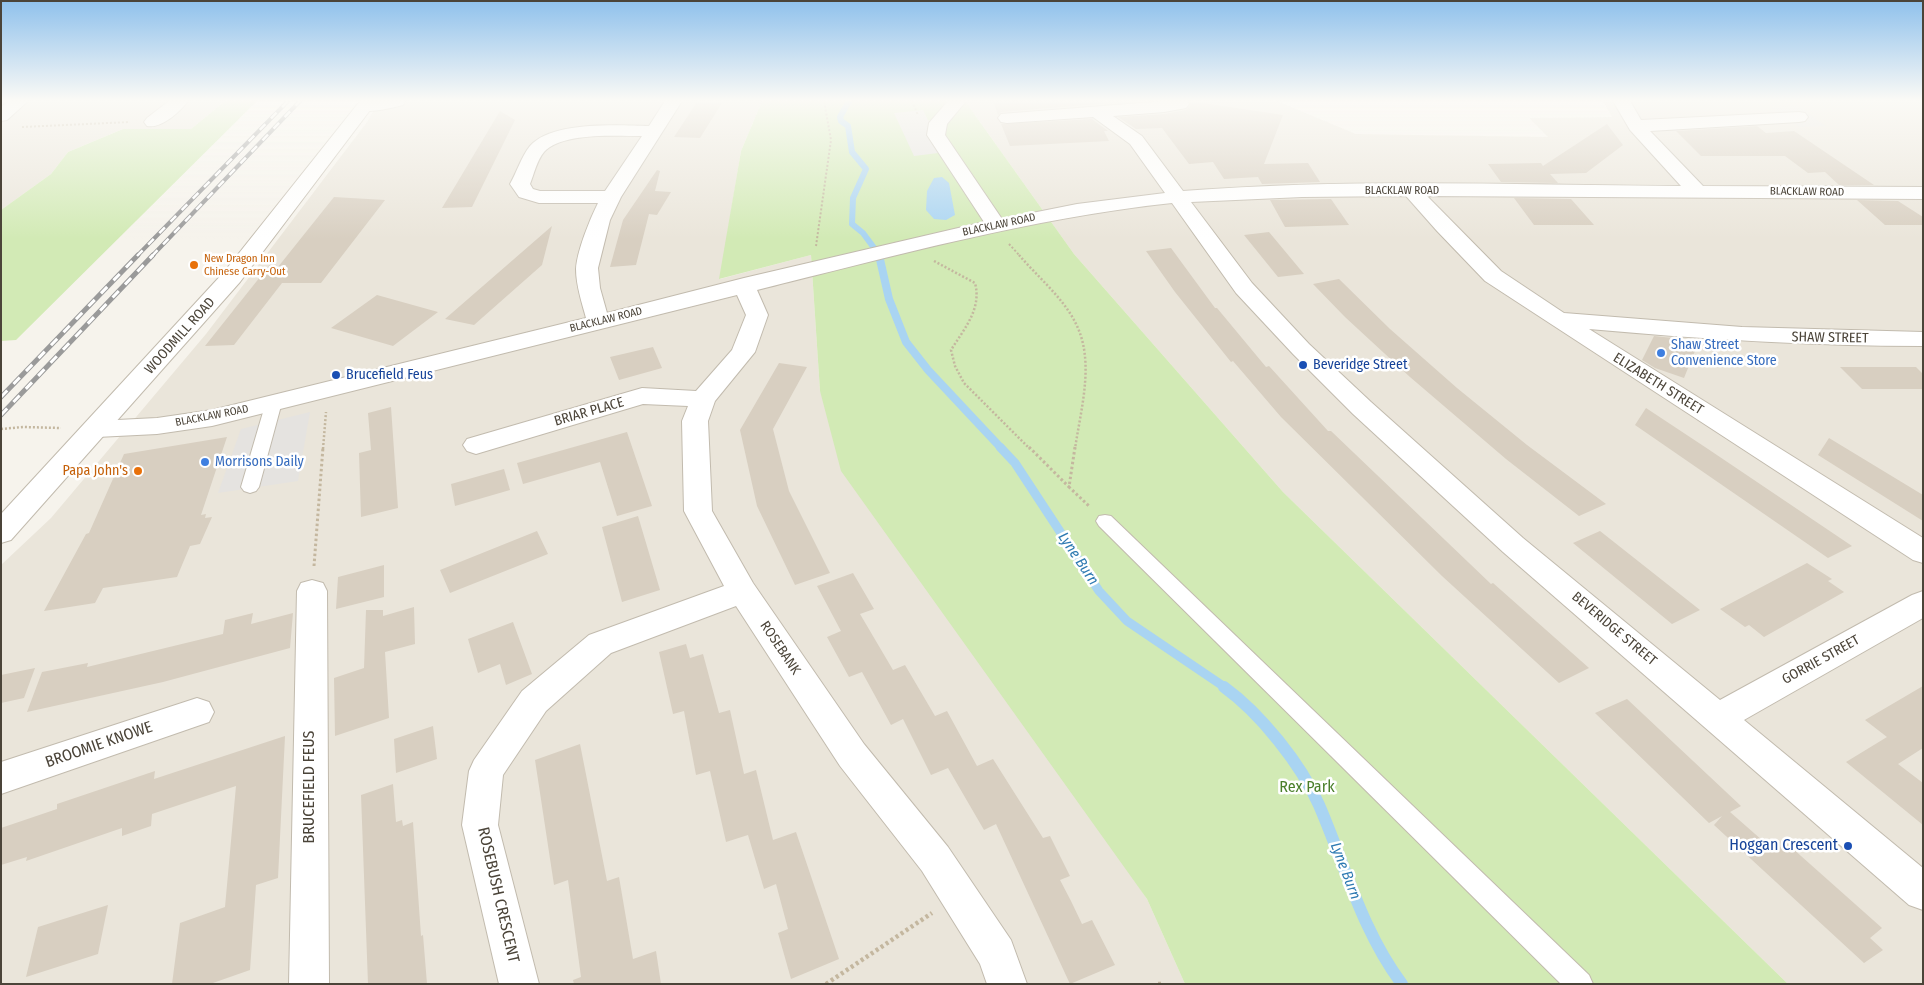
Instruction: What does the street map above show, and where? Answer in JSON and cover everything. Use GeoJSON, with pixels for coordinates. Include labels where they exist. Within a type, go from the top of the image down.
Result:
{"type":"FeatureCollection","features":[{"type":"Feature","properties":{"kind":"street","name":"WOODMILL ROAD"},"geometry":{"type":"LineString","coordinates":[[1,533],[97,429],[232,277],[333,147]]}},
{"type":"Feature","properties":{"kind":"street"},"geometry":{"type":"LineString","coordinates":[[539,147],[520,184],[526,193],[539,197],[610,197]]}},
{"type":"Feature","properties":{"kind":"street"},"geometry":{"type":"LineString","coordinates":[[598,322],[586,268],[600,220],[610,197],[643,147]]}},
{"type":"Feature","properties":{"kind":"street"},"geometry":{"type":"LineString","coordinates":[[944,147],[996,225]]}},
{"type":"Feature","properties":{"kind":"street","name":"BEVERIDGE STREET"},"geometry":{"type":"LineString","coordinates":[[1141,147],[1244,288],[1301,349],[1362,408],[1513,545],[1923,892]]}},
{"type":"Feature","properties":{"kind":"street"},"geometry":{"type":"LineString","coordinates":[[1656,147],[1696,190]]}},
{"type":"Feature","properties":{"kind":"street","name":"BLACKLAW ROAD"},"geometry":{"type":"LineString","coordinates":[[97,429],[157,426],[212,418],[908,245],[996,225],[1093,207],[1177,197],[1269,191],[1696,190],[1923,193]]}},
{"type":"Feature","properties":{"kind":"street","name":"ELIZABETH STREET"},"geometry":{"type":"LineString","coordinates":[[1412,191],[1444,227],[1493,276],[1558,320],[1923,552]]}},
{"type":"Feature","properties":{"kind":"street","name":"ROSEBANK"},"geometry":{"type":"LineString","coordinates":[[744,285],[757,314],[743,352],[703,399],[695,421],[698,511],[742,591],[852,755],[935,859],[997,954],[1007,984]]}},
{"type":"Feature","properties":{"kind":"street","name":"SHAW STREET"},"geometry":{"type":"LineString","coordinates":[[1558,320],[1773,337],[1842,340],[1923,339]]}},
{"type":"Feature","properties":{"kind":"street","name":"BRIAR PLACE"},"geometry":{"type":"LineString","coordinates":[[476,445],[642,396],[703,399]]}},
{"type":"Feature","properties":{"kind":"street","name":"BRUCEFIELD FEUS"},"geometry":{"type":"LineString","coordinates":[[308,984],[312,591]]}},
{"type":"Feature","properties":{"kind":"street","name":"ROSEBUSH CRESCENT"},"geometry":{"type":"LineString","coordinates":[[519,984],[480,825],[486,771],[534,701],[600,644],[742,591]]}},
{"type":"Feature","properties":{"kind":"street","name":"GORRIE STREET"},"geometry":{"type":"LineString","coordinates":[[1719,718],[1923,603]]}},
{"type":"Feature","properties":{"kind":"street","name":"BROOMIE KNOWE"},"geometry":{"type":"LineString","coordinates":[[1,778],[197,712]]}},
{"type":"Feature","properties":{"kind":"lane"},"geometry":{"type":"LineString","coordinates":[[250,487],[274,402]]}},
{"type":"Feature","properties":{"kind":"lane"},"geometry":{"type":"LineString","coordinates":[[1105,521],[1580,984]]}},
{"type":"Feature","properties":{"kind":"path"},"geometry":{"type":"LineString","coordinates":[[818,267],[818,236],[829,147]]}},
{"type":"Feature","properties":{"kind":"path"},"geometry":{"type":"LineString","coordinates":[[996,225],[1016,252],[1075,321],[1084,343],[1087,371],[1069,487]]}},
{"type":"Feature","properties":{"kind":"path"},"geometry":{"type":"LineString","coordinates":[[908,245],[975,284],[978,290],[975,310],[952,350],[955,366],[964,383],[1105,521]]}},
{"type":"Feature","properties":{"kind":"path"},"geometry":{"type":"LineString","coordinates":[[312,591],[328,389]]}},
{"type":"Feature","properties":{"kind":"path"},"geometry":{"type":"LineString","coordinates":[[1,429],[23,427]]}},
{"type":"Feature","properties":{"kind":"path"},"geometry":{"type":"LineString","coordinates":[[826,984],[959,896]]}},
{"type":"Feature","properties":{"kind":"shaded area"},"geometry":{"type":"Polygon","coordinates":[[[1,147],[80,147],[68,152],[51,174],[1,210],[1,147]]]}},
{"type":"Feature","properties":{"kind":"shaded area"},"geometry":{"type":"Polygon","coordinates":[[[348,147],[743,147],[720,279],[811,255],[820,391],[1147,899],[1185,984],[1,984],[1,565],[51,518],[206,334],[348,147]]]}},
{"type":"Feature","properties":{"kind":"shaded area"},"geometry":{"type":"Polygon","coordinates":[[[910,147],[945,147],[946,152],[914,156],[910,147]]]}},
{"type":"Feature","properties":{"kind":"shaded area"},"geometry":{"type":"Polygon","coordinates":[[[998,147],[1923,147],[1923,984],[1788,984],[1283,492],[1074,254],[998,147]]]}},
{"type":"Feature","properties":{"kind":"shaded area"},"geometry":{"type":"Polygon","coordinates":[[[310,412],[298,481],[218,493],[241,429],[310,412]]]}},
{"type":"Feature","properties":{"kind":"green space"},"geometry":{"type":"Polygon","coordinates":[[[80,147],[211,147],[16,340],[1,341],[1,210],[51,174],[68,152],[80,147]]]}},
{"type":"Feature","properties":{"kind":"green space","name":"Rex Park"},"geometry":{"type":"Polygon","coordinates":[[[743,147],[998,147],[1074,254],[1283,492],[1788,984],[1185,984],[1147,899],[841,471],[820,391],[811,255],[719,279],[743,147]]]}},
{"type":"Feature","properties":{"kind":"water"},"geometry":{"type":"Polygon","coordinates":[[[942,177],[949,183],[955,215],[946,220],[934,219],[926,210],[927,191],[934,178],[942,177]]]}},
{"type":"Feature","properties":{"kind":"building"},"geometry":{"type":"Polygon","coordinates":[[[478,147],[502,147],[472,207],[442,208],[478,147]]]}},
{"type":"Feature","properties":{"kind":"building"},"geometry":{"type":"Polygon","coordinates":[[[1176,147],[1271,147],[1264,164],[1308,163],[1320,182],[1262,184],[1258,177],[1224,179],[1213,162],[1189,164],[1176,147]]]}},
{"type":"Feature","properties":{"kind":"building"},"geometry":{"type":"Polygon","coordinates":[[[1572,147],[1620,147],[1586,173],[1550,174],[1558,183],[1501,182],[1488,164],[1541,163],[1543,166],[1572,147]]]}},
{"type":"Feature","properties":{"kind":"building"},"geometry":{"type":"Polygon","coordinates":[[[1692,147],[1818,147],[1874,185],[1839,185],[1825,172],[1808,173],[1785,156],[1701,156],[1692,147]]]}},
{"type":"Feature","properties":{"kind":"building"},"geometry":{"type":"Polygon","coordinates":[[[657,170],[660,171],[655,191],[671,192],[657,215],[649,214],[636,265],[610,267],[623,220],[657,170]]]}},
{"type":"Feature","properties":{"kind":"building"},"geometry":{"type":"Polygon","coordinates":[[[334,197],[385,200],[321,283],[282,283],[234,345],[205,346],[272,262],[278,267],[334,197]]]}},
{"type":"Feature","properties":{"kind":"building"},"geometry":{"type":"Polygon","coordinates":[[[1514,198],[1571,199],[1594,225],[1534,225],[1514,198]]]}},
{"type":"Feature","properties":{"kind":"building"},"geometry":{"type":"Polygon","coordinates":[[[1331,199],[1349,225],[1285,227],[1270,200],[1331,199]]]}},
{"type":"Feature","properties":{"kind":"building"},"geometry":{"type":"Polygon","coordinates":[[[1857,200],[1898,201],[1923,217],[1923,225],[1885,225],[1857,200]]]}},
{"type":"Feature","properties":{"kind":"building"},"geometry":{"type":"Polygon","coordinates":[[[552,226],[542,265],[474,325],[445,319],[552,226]]]}},
{"type":"Feature","properties":{"kind":"building"},"geometry":{"type":"Polygon","coordinates":[[[1269,232],[1304,274],[1278,277],[1244,235],[1269,232]]]}},
{"type":"Feature","properties":{"kind":"building"},"geometry":{"type":"Polygon","coordinates":[[[1171,248],[1215,308],[1217,308],[1266,367],[1269,366],[1328,431],[1331,431],[1491,584],[1493,583],[1589,668],[1559,683],[1442,576],[1281,417],[1233,361],[1231,362],[1175,292],[1146,251],[1171,248]]]}},
{"type":"Feature","properties":{"kind":"building"},"geometry":{"type":"Polygon","coordinates":[[[1339,279],[1390,329],[1457,388],[1527,445],[1606,504],[1579,516],[1506,459],[1410,377],[1345,317],[1313,284],[1339,279]]]}},
{"type":"Feature","properties":{"kind":"building"},"geometry":{"type":"Polygon","coordinates":[[[377,295],[438,312],[393,346],[331,328],[377,295]]]}},
{"type":"Feature","properties":{"kind":"building"},"geometry":{"type":"Polygon","coordinates":[[[1654,336],[1673,338],[1697,346],[1684,378],[1655,368],[1642,360],[1654,336]]]}},
{"type":"Feature","properties":{"kind":"building"},"geometry":{"type":"Polygon","coordinates":[[[653,347],[662,368],[619,380],[610,357],[653,347]]]}},
{"type":"Feature","properties":{"kind":"building"},"geometry":{"type":"Polygon","coordinates":[[[779,363],[807,367],[773,429],[789,491],[830,573],[795,585],[757,506],[740,430],[779,363]]]}},
{"type":"Feature","properties":{"kind":"building"},"geometry":{"type":"Polygon","coordinates":[[[1840,367],[1916,367],[1923,374],[1923,389],[1862,389],[1840,367]]]}},
{"type":"Feature","properties":{"kind":"building"},"geometry":{"type":"Polygon","coordinates":[[[391,407],[398,508],[361,517],[359,453],[371,450],[368,413],[391,407]]]}},
{"type":"Feature","properties":{"kind":"building"},"geometry":{"type":"Polygon","coordinates":[[[1646,408],[1852,546],[1828,558],[1635,425],[1646,408]]]}},
{"type":"Feature","properties":{"kind":"building"},"geometry":{"type":"Polygon","coordinates":[[[627,432],[652,506],[617,516],[600,462],[523,484],[517,463],[627,432]]]}},
{"type":"Feature","properties":{"kind":"building"},"geometry":{"type":"Polygon","coordinates":[[[227,437],[201,515],[206,514],[205,518],[212,517],[200,544],[190,546],[177,577],[103,588],[95,603],[44,611],[86,534],[89,533],[124,454],[227,437]]]}},
{"type":"Feature","properties":{"kind":"building"},"geometry":{"type":"Polygon","coordinates":[[[1829,438],[1923,495],[1923,521],[1818,455],[1829,438]]]}},
{"type":"Feature","properties":{"kind":"building"},"geometry":{"type":"Polygon","coordinates":[[[504,469],[510,490],[455,506],[451,484],[504,469]]]}},
{"type":"Feature","properties":{"kind":"building"},"geometry":{"type":"Polygon","coordinates":[[[638,516],[660,590],[622,602],[602,527],[638,516]]]}},
{"type":"Feature","properties":{"kind":"building"},"geometry":{"type":"Polygon","coordinates":[[[537,531],[548,554],[450,593],[440,570],[537,531]]]}},
{"type":"Feature","properties":{"kind":"building"},"geometry":{"type":"Polygon","coordinates":[[[1600,531],[1700,610],[1672,624],[1573,543],[1600,531]]]}},
{"type":"Feature","properties":{"kind":"building"},"geometry":{"type":"Polygon","coordinates":[[[1807,563],[1832,579],[1828,581],[1844,592],[1764,637],[1749,625],[1745,627],[1720,609],[1807,563]]]}},
{"type":"Feature","properties":{"kind":"building"},"geometry":{"type":"Polygon","coordinates":[[[384,565],[384,597],[336,609],[338,577],[384,565]]]}},
{"type":"Feature","properties":{"kind":"building"},"geometry":{"type":"Polygon","coordinates":[[[853,573],[874,609],[860,614],[893,670],[905,665],[935,716],[947,711],[977,766],[993,759],[1043,838],[1050,836],[1070,876],[1060,880],[1082,924],[1092,920],[1115,965],[1070,984],[996,824],[984,830],[948,768],[931,775],[903,719],[891,725],[862,672],[849,677],[827,637],[841,631],[817,586],[853,573]]]}},
{"type":"Feature","properties":{"kind":"building"},"geometry":{"type":"Polygon","coordinates":[[[414,607],[415,644],[385,652],[389,718],[335,736],[334,678],[364,668],[366,610],[383,610],[383,616],[414,607]]]}},
{"type":"Feature","properties":{"kind":"building"},"geometry":{"type":"Polygon","coordinates":[[[253,613],[251,624],[293,613],[290,648],[163,682],[27,712],[42,672],[88,663],[87,667],[223,634],[225,620],[253,613]]]}},
{"type":"Feature","properties":{"kind":"building"},"geometry":{"type":"Polygon","coordinates":[[[513,622],[532,674],[506,685],[500,664],[478,673],[468,639],[513,622]]]}},
{"type":"Feature","properties":{"kind":"building"},"geometry":{"type":"Polygon","coordinates":[[[686,644],[690,658],[703,654],[719,713],[730,710],[744,774],[756,770],[773,840],[796,832],[839,959],[791,979],[778,933],[788,929],[776,884],[764,889],[748,835],[726,842],[710,771],[696,775],[684,711],[673,714],[659,652],[686,644]]]}},
{"type":"Feature","properties":{"kind":"building"},"geometry":{"type":"Polygon","coordinates":[[[35,668],[24,698],[1,703],[1,675],[35,668]]]}},
{"type":"Feature","properties":{"kind":"building"},"geometry":{"type":"Polygon","coordinates":[[[1923,686],[1923,748],[1898,764],[1923,783],[1923,825],[1846,762],[1887,737],[1865,720],[1923,686]]]}},
{"type":"Feature","properties":{"kind":"building"},"geometry":{"type":"Polygon","coordinates":[[[1627,699],[1741,806],[1730,812],[1771,848],[1783,840],[1882,928],[1870,938],[1883,950],[1864,963],[1714,825],[1722,816],[1709,823],[1595,713],[1627,699]]]}},
{"type":"Feature","properties":{"kind":"building"},"geometry":{"type":"Polygon","coordinates":[[[433,726],[437,759],[396,773],[394,739],[433,726]]]}},
{"type":"Feature","properties":{"kind":"building"},"geometry":{"type":"Polygon","coordinates":[[[285,736],[278,878],[256,885],[250,970],[210,984],[172,984],[180,923],[225,907],[236,786],[152,814],[151,826],[122,836],[122,828],[26,861],[27,857],[1,865],[1,828],[57,809],[57,804],[155,771],[154,779],[285,736]]]}},
{"type":"Feature","properties":{"kind":"building"},"geometry":{"type":"Polygon","coordinates":[[[580,744],[607,881],[619,877],[633,959],[656,951],[661,984],[574,984],[573,980],[581,977],[568,880],[554,885],[535,760],[580,744]]]}},
{"type":"Feature","properties":{"kind":"building"},"geometry":{"type":"Polygon","coordinates":[[[393,784],[396,822],[402,820],[403,826],[413,822],[421,936],[423,935],[427,984],[368,984],[361,795],[393,784]]]}},
{"type":"Feature","properties":{"kind":"building"},"geometry":{"type":"Polygon","coordinates":[[[108,905],[98,954],[26,977],[38,927],[108,905]]]}},
{"type":"Feature","properties":{"kind":"waterway","name":"Lyne Burn"},"geometry":{"type":"LineString","coordinates":[[851,147],[852,152],[866,169],[853,198],[852,224],[863,233],[880,256]]}},
{"type":"Feature","properties":{"kind":"waterway","name":"Lyne Burn"},"geometry":{"type":"LineString","coordinates":[[879,255],[889,299],[906,342],[928,370],[1002,449]]}},
{"type":"Feature","properties":{"kind":"waterway","name":"Lyne Burn"},"geometry":{"type":"LineString","coordinates":[[1000,447],[1015,463],[1099,591],[1127,621],[1226,688]]}},
{"type":"Feature","properties":{"kind":"waterway","name":"Lyne Burn"},"geometry":{"type":"LineString","coordinates":[[1224,687],[1265,725],[1302,773],[1319,805],[1365,920],[1388,964],[1402,984]]}},
{"type":"Feature","properties":{"kind":"railway"},"geometry":{"type":"LineString","coordinates":[[137,256],[243,147]]}},
{"type":"Feature","properties":{"kind":"railway"},"geometry":{"type":"LineString","coordinates":[[152,256],[256,147]]}},
{"type":"Feature","properties":{"kind":"railway"},"geometry":{"type":"LineString","coordinates":[[1,397],[138,255]]}},
{"type":"Feature","properties":{"kind":"railway"},"geometry":{"type":"LineString","coordinates":[[1,415],[153,255]]}},
{"type":"Feature","properties":{"kind":"place","name":"New Dragon Inn Chinese Carry-Out"},"geometry":{"type":"Point","coordinates":[194,265]}},
{"type":"Feature","properties":{"kind":"place","name":"Shaw Street Convenience Store"},"geometry":{"type":"Point","coordinates":[1661,353]}},
{"type":"Feature","properties":{"kind":"place","name":"Beveridge Street"},"geometry":{"type":"Point","coordinates":[1303,365]}},
{"type":"Feature","properties":{"kind":"place","name":"Brucefield Feus"},"geometry":{"type":"Point","coordinates":[336,375]}},
{"type":"Feature","properties":{"kind":"place","name":"Morrisons Daily"},"geometry":{"type":"Point","coordinates":[205,462]}},
{"type":"Feature","properties":{"kind":"place","name":"Papa John's"},"geometry":{"type":"Point","coordinates":[138,471]}},
{"type":"Feature","properties":{"kind":"place","name":"Hoggan Crescent"},"geometry":{"type":"Point","coordinates":[1848,846]}}]}
